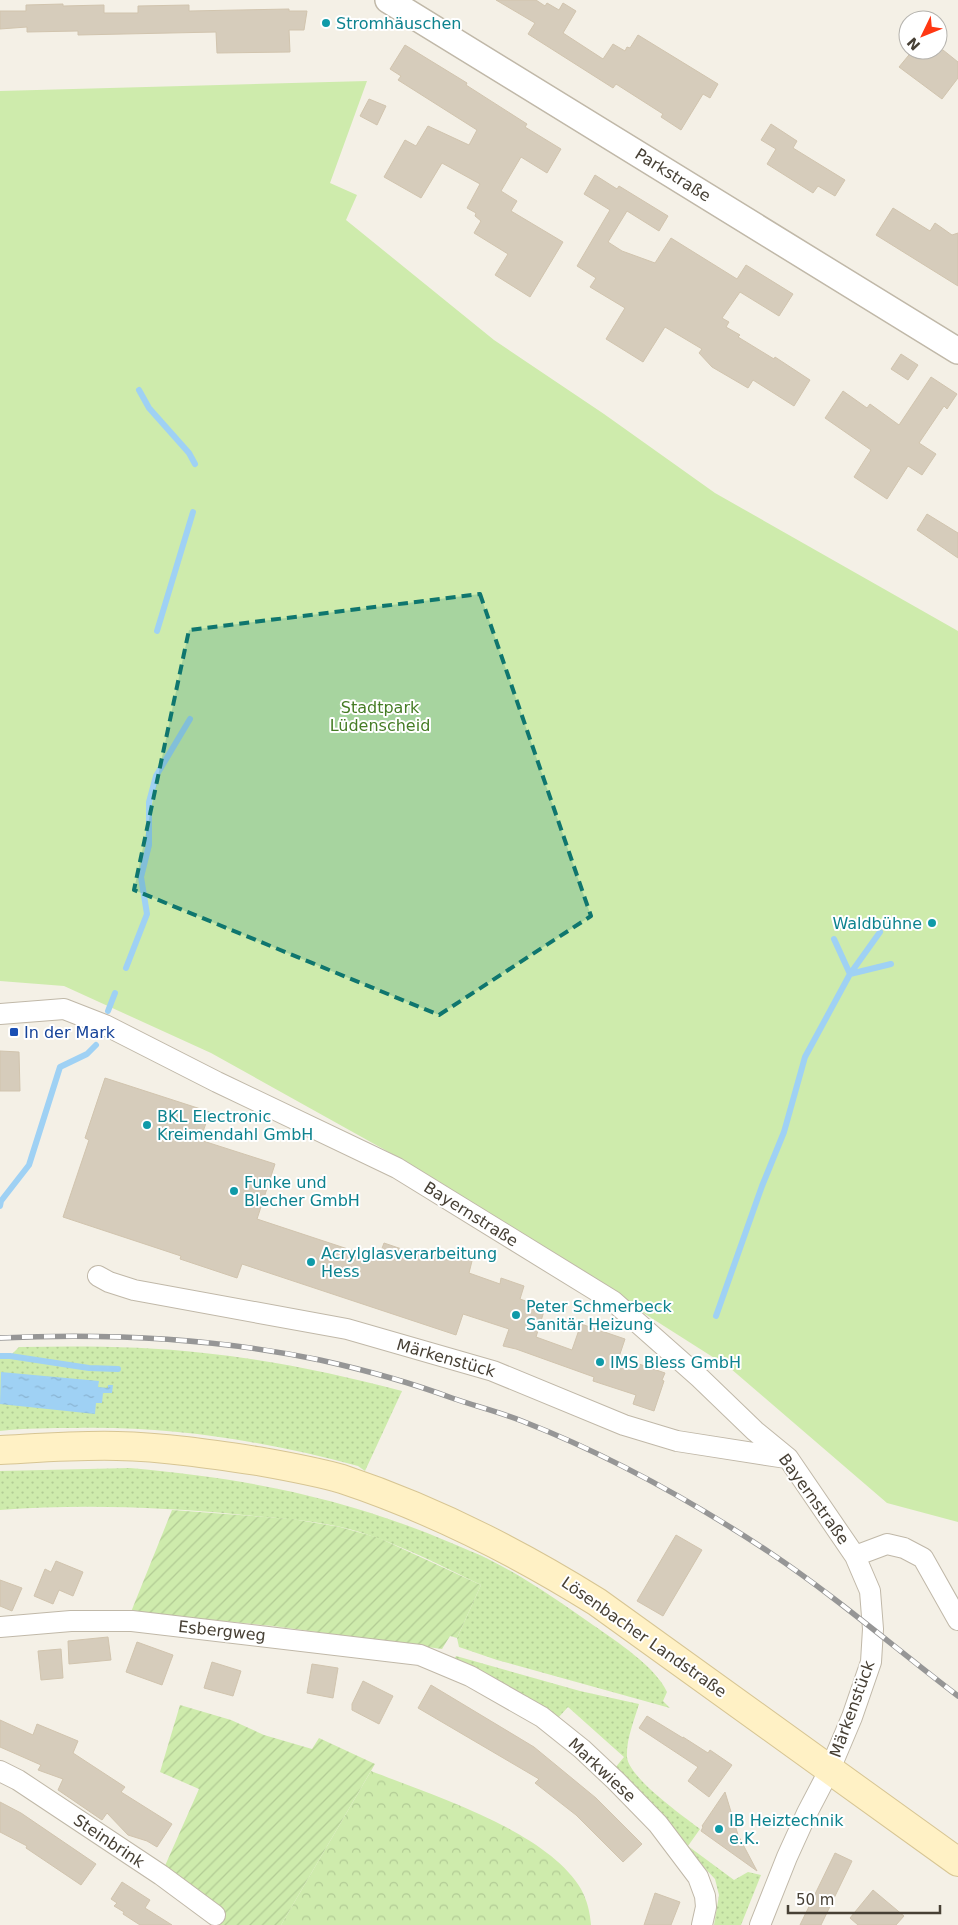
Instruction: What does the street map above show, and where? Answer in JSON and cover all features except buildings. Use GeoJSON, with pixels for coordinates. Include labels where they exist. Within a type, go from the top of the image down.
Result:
{"type":"FeatureCollection","features":[{"type":"Feature","properties":{"kind":"main road","name":"Lösenbacher Landstraße"},"geometry":{"type":"LineString","coordinates":[[0,1450],[66,1446],[118,1446],[210,1454],[292,1467],[341,1479],[470,1531],[559,1578],[598,1602],[958,1862]]}},
{"type":"Feature","properties":{"kind":"street","name":"Parkstraße"},"geometry":{"type":"LineString","coordinates":[[388,0],[958,351]]}},
{"type":"Feature","properties":{"kind":"street","name":"Bayernstraße"},"geometry":{"type":"LineString","coordinates":[[0,1014],[64,1009],[105,1025],[217,1082],[397,1168],[614,1301],[788,1458],[855,1556]]}},
{"type":"Feature","properties":{"kind":"street","name":"Märkenstück"},"geometry":{"type":"LineString","coordinates":[[98,1276],[109,1282],[134,1290],[347,1329],[493,1371],[624,1425],[677,1441],[788,1458]]}},
{"type":"Feature","properties":{"kind":"street"},"geometry":{"type":"LineString","coordinates":[[855,1556],[888,1544],[904,1548],[923,1558],[958,1620]]}},
{"type":"Feature","properties":{"kind":"street","name":"Märkenstück"},"geometry":{"type":"LineString","coordinates":[[760,1925],[807,1812],[830,1769],[852,1717],[871,1662],[873,1629],[870,1591],[855,1556]]}},
{"type":"Feature","properties":{"kind":"street","name":"Esbergweg"},"geometry":{"type":"LineString","coordinates":[[0,1627],[71,1621],[132,1621],[269,1636],[334,1646],[348,1645],[393,1650],[420,1654],[441,1664]]}},
{"type":"Feature","properties":{"kind":"street","name":"Markwiese"},"geometry":{"type":"LineString","coordinates":[[441,1664],[470,1676],[542,1717],[582,1749],[616,1781],[658,1824],[698,1878],[705,1896],[706,1907],[702,1925]]}},
{"type":"Feature","properties":{"kind":"street","name":"Steinbrink"},"geometry":{"type":"LineString","coordinates":[[0,1771],[18,1780],[161,1875],[215,1915]]}},
{"type":"Feature","properties":{"kind":"highlighted area"},"geometry":{"type":"Polygon","coordinates":[[[480,594],[591,916],[439,1015],[134,890],[189,630],[480,594]]]}},
{"type":"Feature","properties":{"kind":"green space","name":"Stadtpark Lüdenscheid"},"geometry":{"type":"Polygon","coordinates":[[[367,81],[330,183],[357,195],[346,220],[494,340],[604,414],[715,493],[958,631],[958,1522],[887,1503],[730,1368],[403,1160],[211,1053],[64,986],[0,981],[0,91],[367,81]]]}},
{"type":"Feature","properties":{"kind":"green space"},"geometry":{"type":"Polygon","coordinates":[[[19,1347],[112,1347],[204,1353],[304,1368],[402,1391],[365,1471],[358,1466],[289,1449],[254,1442],[183,1433],[112,1428],[38,1428],[0,1431],[0,1356],[10,1356],[19,1347]]]}},
{"type":"Feature","properties":{"kind":"green space"},"geometry":{"type":"Polygon","coordinates":[[[130,1468],[213,1477],[331,1501],[409,1526],[480,1555],[543,1591],[634,1655],[662,1683],[667,1692],[663,1701],[670,1708],[497,1660],[459,1647],[457,1638],[481,1585],[412,1552],[359,1532],[305,1521],[183,1510],[122,1507],[60,1507],[0,1510],[0,1471],[130,1468]]]}},
{"type":"Feature","properties":{"kind":"green space"},"geometry":{"type":"Polygon","coordinates":[[[172,1510],[292,1519],[340,1527],[379,1538],[481,1585],[457,1638],[450,1636],[442,1649],[273,1626],[131,1612],[172,1510]]]}},
{"type":"Feature","properties":{"kind":"green space"},"geometry":{"type":"Polygon","coordinates":[[[456,1656],[580,1691],[639,1704],[628,1744],[627,1757],[630,1766],[646,1786],[700,1829],[688,1846],[734,1880],[748,1872],[761,1875],[741,1925],[714,1925],[719,1895],[715,1879],[615,1768],[624,1757],[568,1707],[558,1718],[453,1662],[456,1656]]]}},
{"type":"Feature","properties":{"kind":"green space"},"geometry":{"type":"Polygon","coordinates":[[[180,1705],[231,1720],[264,1735],[312,1749],[319,1738],[375,1764],[281,1925],[210,1925],[219,1909],[164,1868],[199,1789],[160,1772],[180,1705]]]}},
{"type":"Feature","properties":{"kind":"green space"},"geometry":{"type":"Polygon","coordinates":[[[371,1771],[486,1817],[542,1849],[565,1868],[581,1889],[588,1906],[591,1925],[281,1925],[371,1771]]]}},
{"type":"Feature","properties":{"kind":"water"},"geometry":{"type":"Polygon","coordinates":[[[1,1372],[99,1381],[98,1387],[108,1388],[108,1385],[113,1385],[112,1393],[103,1393],[102,1403],[96,1403],[95,1414],[0,1404],[1,1372]]]}},
{"type":"Feature","properties":{"kind":"waterway"},"geometry":{"type":"LineString","coordinates":[[139,390],[149,408],[189,453],[195,464]]}},
{"type":"Feature","properties":{"kind":"waterway"},"geometry":{"type":"LineString","coordinates":[[157,631],[193,512]]}},
{"type":"Feature","properties":{"kind":"waterway"},"geometry":{"type":"LineString","coordinates":[[126,968],[147,914],[141,877],[149,845],[149,802],[156,776],[190,719]]}},
{"type":"Feature","properties":{"kind":"waterway"},"geometry":{"type":"LineString","coordinates":[[716,1316],[762,1186],[784,1132],[805,1057],[850,974],[880,932]]}},
{"type":"Feature","properties":{"kind":"waterway"},"geometry":{"type":"LineString","coordinates":[[834,939],[850,974],[891,964]]}},
{"type":"Feature","properties":{"kind":"waterway"},"geometry":{"type":"LineString","coordinates":[[108,1011],[115,993]]}},
{"type":"Feature","properties":{"kind":"waterway"},"geometry":{"type":"LineString","coordinates":[[0,1206],[1,1201],[29,1165],[60,1067],[87,1054],[96,1045]]}},
{"type":"Feature","properties":{"kind":"waterway"},"geometry":{"type":"LineString","coordinates":[[0,1356],[89,1368],[118,1369]]}},
{"type":"Feature","properties":{"kind":"railway"},"geometry":{"type":"LineString","coordinates":[[0,1338],[80,1336],[161,1339],[201,1342],[280,1353],[320,1360],[387,1377],[513,1418],[554,1434],[618,1464],[680,1497],[740,1533],[818,1586],[958,1696]]}},
{"type":"Feature","properties":{"kind":"place","name":"Stromhäuschen"},"geometry":{"type":"Point","coordinates":[326,23]}},
{"type":"Feature","properties":{"kind":"place","name":"Waldbühne"},"geometry":{"type":"Point","coordinates":[932,923]}},
{"type":"Feature","properties":{"kind":"place","name":"In der Mark"},"geometry":{"type":"Point","coordinates":[14,1032]}},
{"type":"Feature","properties":{"kind":"place","name":"BKL Electronic Kreimendahl GmbH"},"geometry":{"type":"Point","coordinates":[147,1125]}},
{"type":"Feature","properties":{"kind":"place","name":"Funke und Blecher GmbH"},"geometry":{"type":"Point","coordinates":[234,1191]}},
{"type":"Feature","properties":{"kind":"place","name":"Acrylglasverarbeitung Hess"},"geometry":{"type":"Point","coordinates":[311,1262]}},
{"type":"Feature","properties":{"kind":"place","name":"Peter Schmerbeck Sanitär Heizung"},"geometry":{"type":"Point","coordinates":[516,1315]}},
{"type":"Feature","properties":{"kind":"place","name":"IMS Bless GmbH"},"geometry":{"type":"Point","coordinates":[600,1362]}},
{"type":"Feature","properties":{"kind":"place","name":"IB Heiztechnik e.K."},"geometry":{"type":"Point","coordinates":[719,1829]}}]}
